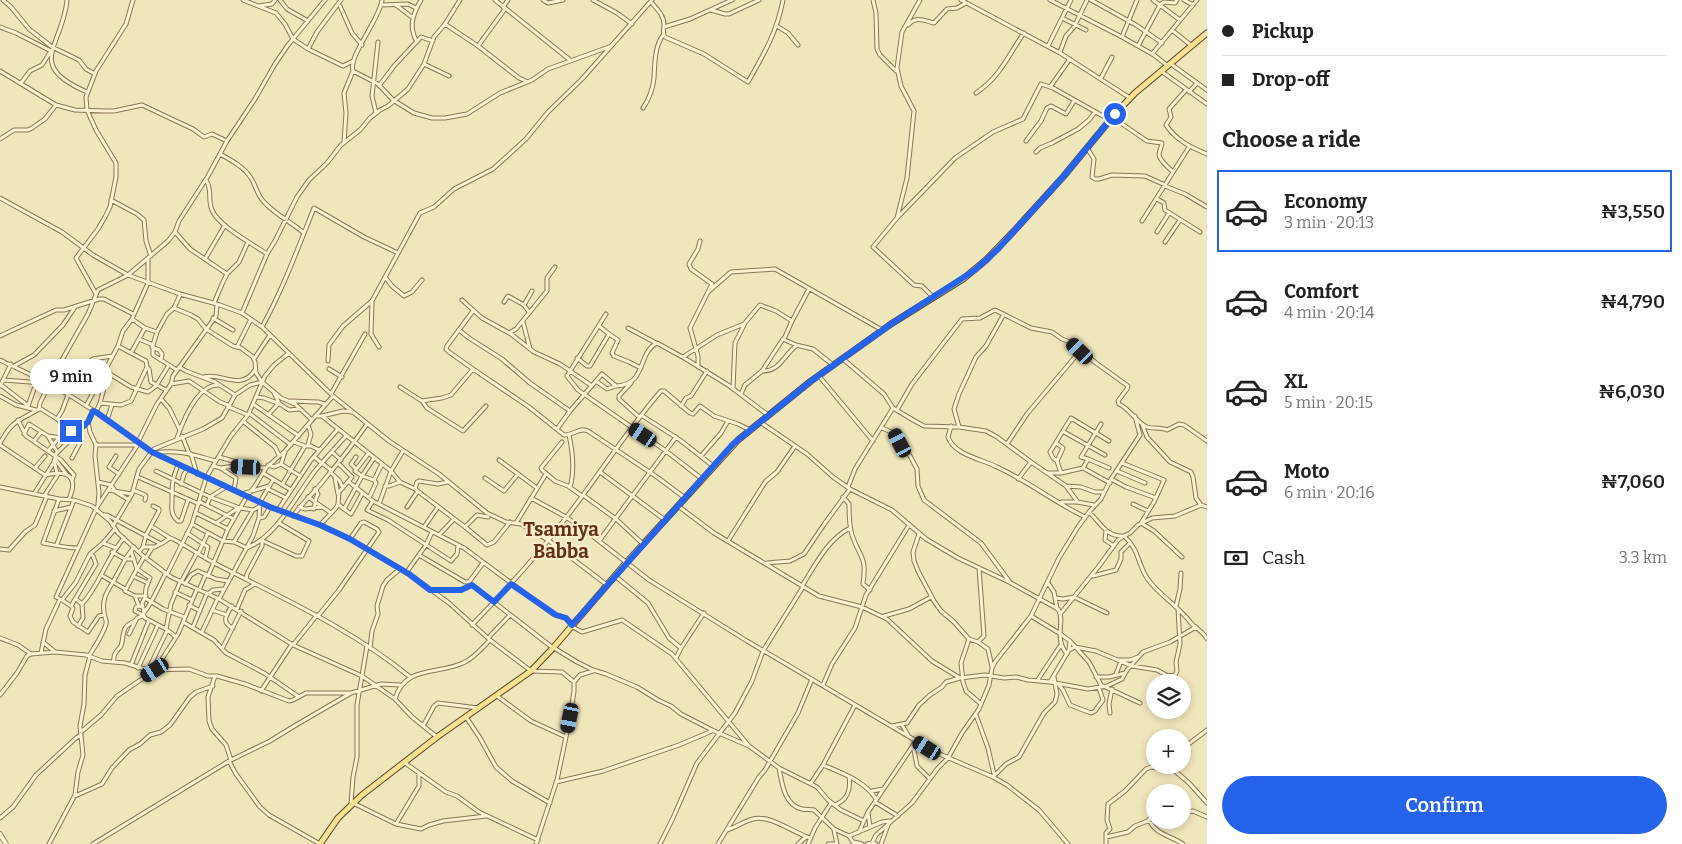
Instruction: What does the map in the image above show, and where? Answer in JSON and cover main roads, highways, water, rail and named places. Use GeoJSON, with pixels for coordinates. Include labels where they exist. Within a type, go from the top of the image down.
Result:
{"type":"FeatureCollection","features":[{"type":"Feature","properties":{"kind":"main road"},"geometry":{"type":"LineString","coordinates":[[322,844],[338,818],[352,803],[437,737],[532,671],[733,444],[842,359],[882,330],[975,270],[998,249],[1063,177],[1130,98],[1207,33]]}},
{"type":"Feature","properties":{"kind":"district","name":"Tsamiya Babba"},"geometry":{"type":"Point","coordinates":[561,540]}}]}
